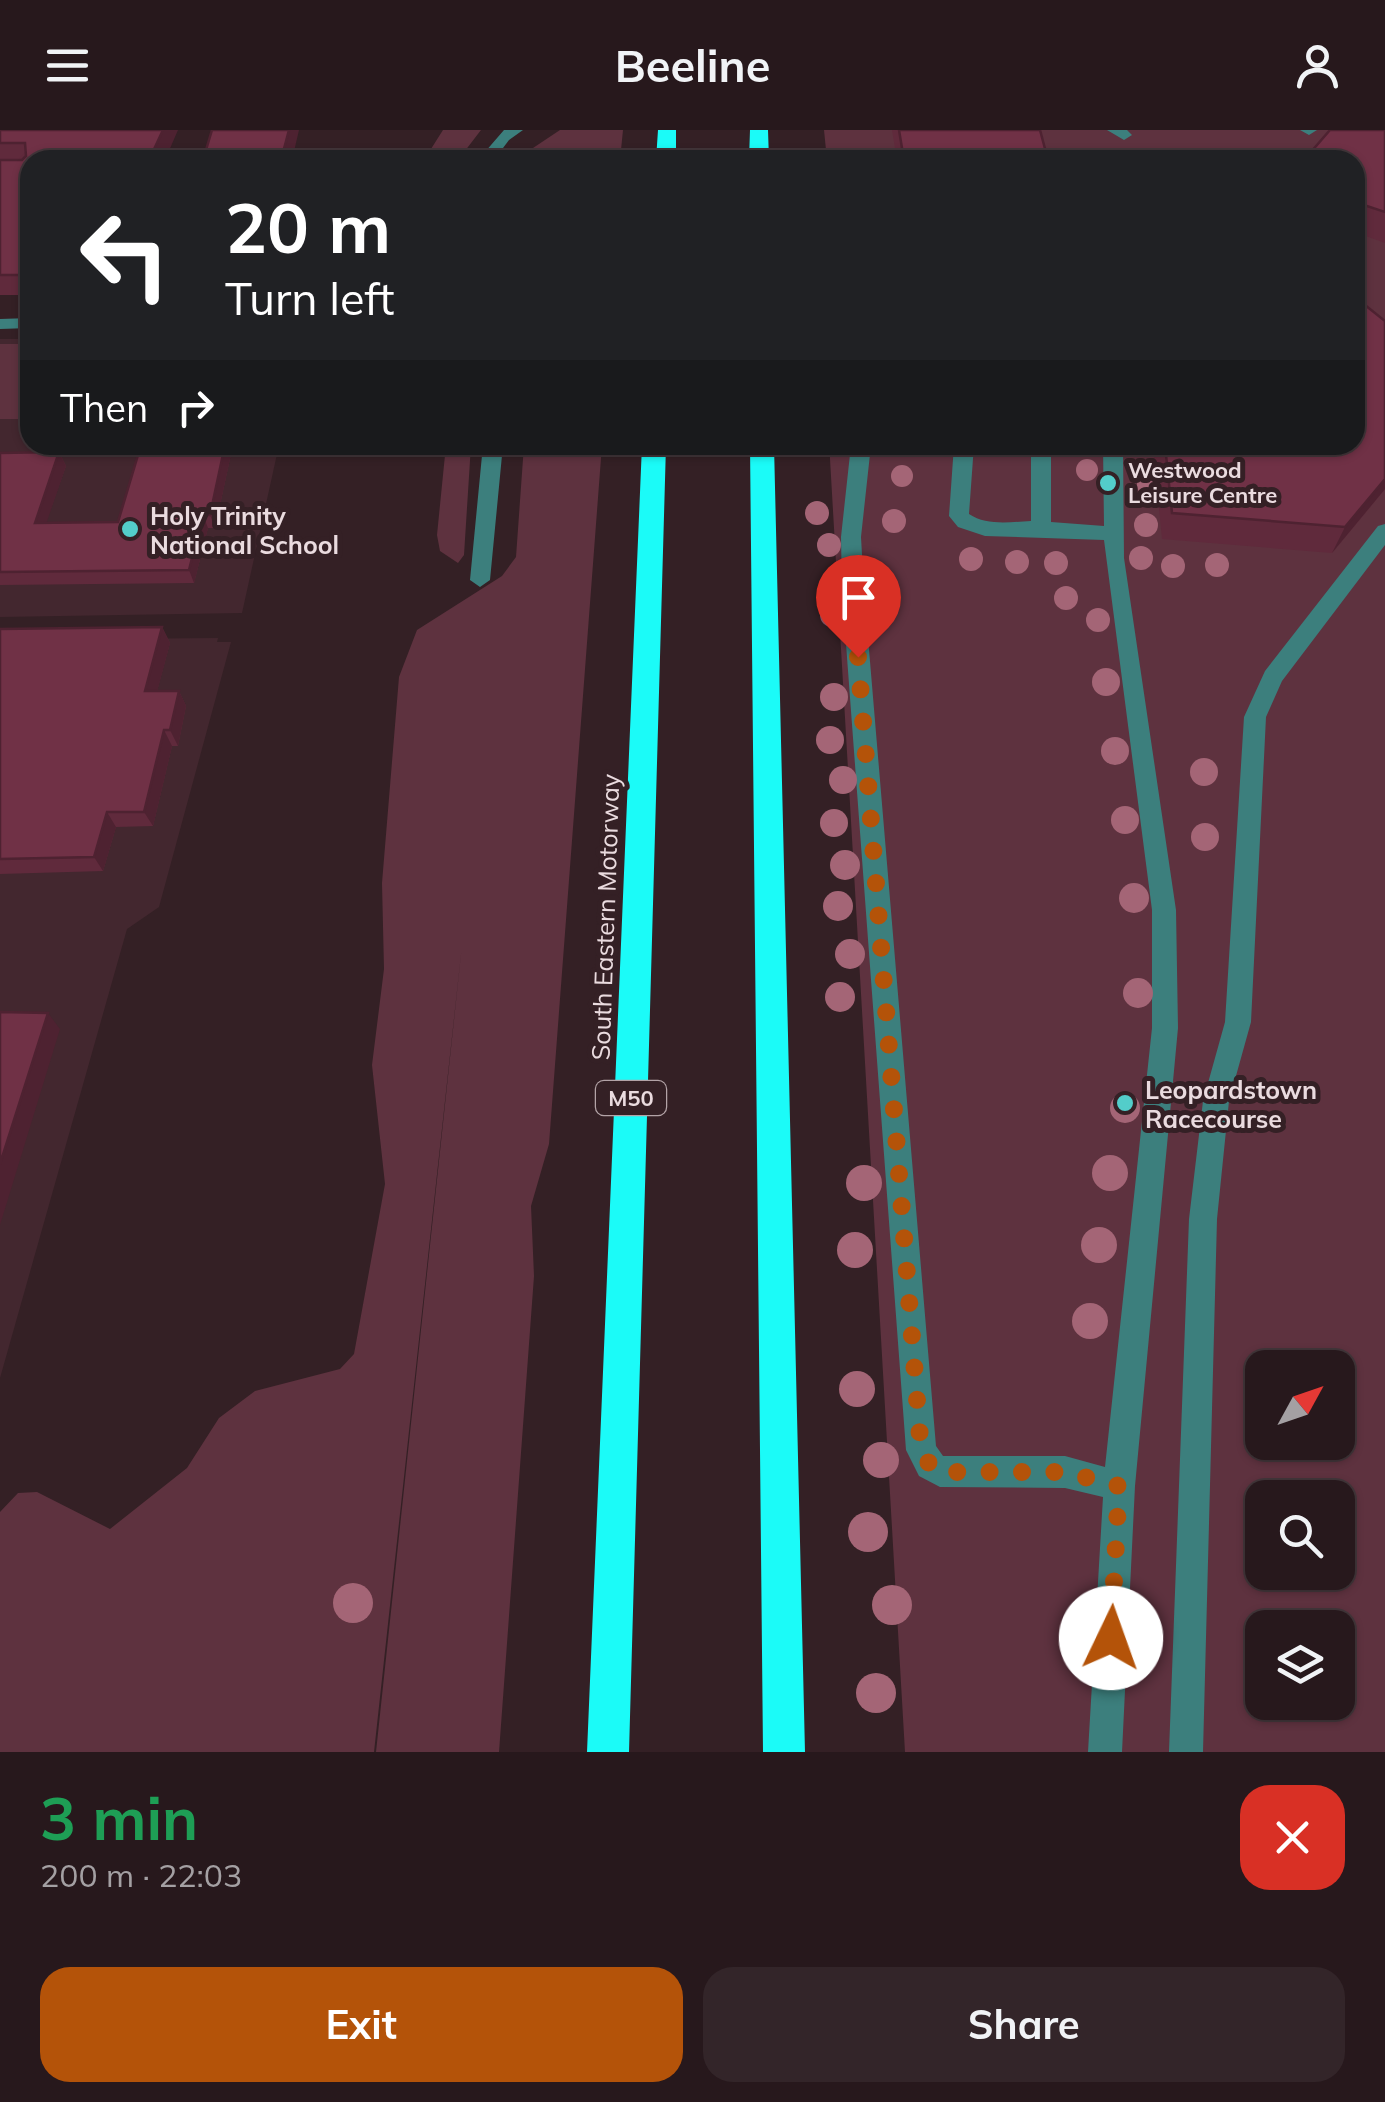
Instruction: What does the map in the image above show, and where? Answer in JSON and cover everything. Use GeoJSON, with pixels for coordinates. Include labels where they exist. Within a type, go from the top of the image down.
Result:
{"type":"FeatureCollection","features":[{"type":"Feature","properties":{"kind":"highway","name":"South Eastern Motorway"},"geometry":{"type":"LineString","coordinates":[[608,1752],[654,455]]}},
{"type":"Feature","properties":{"kind":"highway"},"geometry":{"type":"LineString","coordinates":[[762,455],[784,1752]]}},
{"type":"Feature","properties":{"kind":"street"},"geometry":{"type":"LineString","coordinates":[[494,150],[515,130]]}},
{"type":"Feature","properties":{"kind":"street"},"geometry":{"type":"LineString","coordinates":[[480,580],[492,455]]}},
{"type":"Feature","properties":{"kind":"street"},"geometry":{"type":"LineString","coordinates":[[860,455],[852,537],[853,590],[921,1450],[940,1472],[1065,1472],[1119,1486]]}},
{"type":"Feature","properties":{"kind":"street"},"geometry":{"type":"LineString","coordinates":[[963,455],[958,516],[962,522],[976,528],[1114,534]]}},
{"type":"Feature","properties":{"kind":"street"},"geometry":{"type":"LineString","coordinates":[[1041,455],[1041,528]]}},
{"type":"Feature","properties":{"kind":"street"},"geometry":{"type":"LineString","coordinates":[[1105,1752],[1119,1486],[1164,1046],[1166,977],[1156,836],[1114,558],[1113,455]]}},
{"type":"Feature","properties":{"kind":"street"},"geometry":{"type":"LineString","coordinates":[[1186,1752],[1203,1218],[1216,1101],[1238,1022],[1255,717],[1273,677],[1385,532]]}},
{"type":"Feature","properties":{"kind":"shaded area"},"geometry":{"type":"Polygon","coordinates":[[[443,130],[481,130],[466,150],[430,150],[443,130]]]}},
{"type":"Feature","properties":{"kind":"shaded area"},"geometry":{"type":"Polygon","coordinates":[[[560,130],[623,130],[621,150],[530,150],[560,130]]]}},
{"type":"Feature","properties":{"kind":"shaded area","name":"Leopardstown Racecourse"},"geometry":{"type":"Polygon","coordinates":[[[824,130],[1385,130],[1385,1752],[905,1752],[830,455],[1365,455],[1365,150],[826,150],[824,130]]]}},
{"type":"Feature","properties":{"kind":"shaded area","name":"Holy Trinity National School"},"geometry":{"type":"Polygon","coordinates":[[[0,339],[20,339],[20,455],[277,455],[242,613],[0,617],[0,339]]]}},
{"type":"Feature","properties":{"kind":"shaded area"},"geometry":{"type":"Polygon","coordinates":[[[0,344],[20,344],[20,419],[0,419],[0,344]]]}},
{"type":"Feature","properties":{"kind":"shaded area"},"geometry":{"type":"Polygon","coordinates":[[[445,455],[470,455],[464,555],[458,563],[440,551],[437,535],[445,455]]]}},
{"type":"Feature","properties":{"kind":"shaded area"},"geometry":{"type":"Polygon","coordinates":[[[523,455],[601,455],[549,1144],[531,1206],[534,1276],[499,1752],[376,1752],[462,945],[374,1752],[0,1752],[0,1512],[18,1493],[37,1492],[110,1529],[187,1468],[219,1418],[255,1391],[340,1369],[354,1354],[385,1184],[372,1065],[384,969],[382,883],[399,677],[417,630],[502,576],[516,557],[523,455]]]}},
{"type":"Feature","properties":{"kind":"shaded area"},"geometry":{"type":"Polygon","coordinates":[[[218,638],[217,642],[231,642],[159,907],[127,929],[0,1378],[0,640],[218,638]]]}},
{"type":"Feature","properties":{"kind":"building"},"geometry":{"type":"Polygon","coordinates":[[[0,130],[163,130],[154,150],[26,150],[25,143],[0,143],[0,130]]]}},
{"type":"Feature","properties":{"kind":"building"},"geometry":{"type":"Polygon","coordinates":[[[212,130],[289,130],[284,150],[206,150],[212,130]]]}},
{"type":"Feature","properties":{"kind":"building"},"geometry":{"type":"Polygon","coordinates":[[[899,130],[1040,130],[1045,150],[902,150],[899,130]]]}},
{"type":"Feature","properties":{"kind":"building"},"geometry":{"type":"Polygon","coordinates":[[[1330,130],[1385,130],[1385,212],[1365,205],[1365,150],[1313,150],[1330,130]]]}},
{"type":"Feature","properties":{"kind":"building"},"geometry":{"type":"Polygon","coordinates":[[[0,160],[20,160],[20,275],[0,275],[0,160]]]}},
{"type":"Feature","properties":{"kind":"building"},"geometry":{"type":"Polygon","coordinates":[[[1365,305],[1385,321],[1385,479],[1345,527],[1172,513],[1166,455],[1365,455],[1365,305]]]}},
{"type":"Feature","properties":{"kind":"building"},"geometry":{"type":"Polygon","coordinates":[[[0,453],[58,455],[35,523],[118,522],[138,455],[223,455],[210,515],[203,515],[189,570],[0,572],[0,453]]]}},
{"type":"Feature","properties":{"kind":"building"},"geometry":{"type":"Polygon","coordinates":[[[162,627],[145,691],[179,691],[170,730],[164,730],[144,812],[107,812],[94,857],[0,859],[0,629],[162,627]]]}},
{"type":"Feature","properties":{"kind":"building"},"geometry":{"type":"Polygon","coordinates":[[[0,1012],[48,1013],[0,1164],[0,1012]]]}},
{"type":"Feature","properties":{"kind":"place","name":"Westwood Leisure Centre"},"geometry":{"type":"Point","coordinates":[1108,483]}},
{"type":"Feature","properties":{"kind":"place","name":"Holy Trinity National School"},"geometry":{"type":"Point","coordinates":[130,529]}},
{"type":"Feature","properties":{"kind":"place","name":"Leopardstown Racecourse"},"geometry":{"type":"Point","coordinates":[1125,1103]}},
{"type":"Feature","properties":{"kind":"route"},"geometry":{"type":"LineString","coordinates":[[858,657],[921,1450],[940,1472],[1065,1472],[1119,1486],[1111,1638]]}}]}
